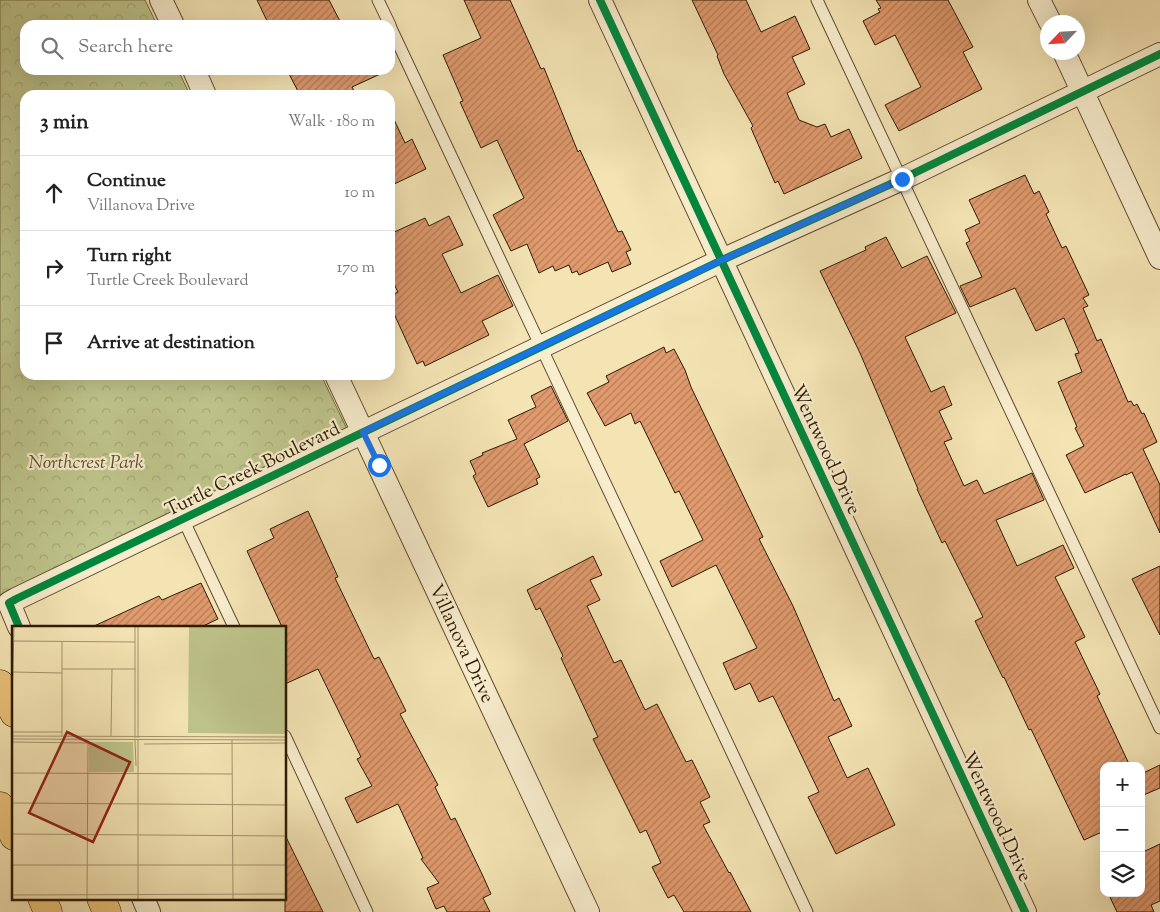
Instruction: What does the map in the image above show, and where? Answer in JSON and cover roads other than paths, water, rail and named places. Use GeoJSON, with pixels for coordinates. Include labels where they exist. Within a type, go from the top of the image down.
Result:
{"type":"FeatureCollection","features":[{"type":"Feature","properties":{"kind":"main road"},"geometry":{"type":"LineString","coordinates":[[0,684],[12,709]]}},
{"type":"Feature","properties":{"kind":"main road"},"geometry":{"type":"LineString","coordinates":[[0,806],[12,832]]}},
{"type":"Feature","properties":{"kind":"main road"},"geometry":{"type":"LineString","coordinates":[[43,900],[48,912]]}},
{"type":"Feature","properties":{"kind":"main road"},"geometry":{"type":"LineString","coordinates":[[102,900],[107,912]]}},
{"type":"Feature","properties":{"kind":"street"},"geometry":{"type":"LineString","coordinates":[[161,0],[171,20]]}},
{"type":"Feature","properties":{"kind":"street","name":"Wentwood Drive"},"geometry":{"type":"LineString","coordinates":[[600,0],[1024,912]]}},
{"type":"Feature","properties":{"kind":"street"},"geometry":{"type":"LineString","coordinates":[[1039,0],[1046,15]]}},
{"type":"Feature","properties":{"kind":"street","name":"Turtle Creek Boulevard"},"geometry":{"type":"LineString","coordinates":[[20,626],[9,603],[722,260],[902,179],[1160,54]]}},
{"type":"Feature","properties":{"kind":"street"},"geometry":{"type":"LineString","coordinates":[[1068,60],[1160,258]]}},
{"type":"Feature","properties":{"kind":"street"},"geometry":{"type":"LineString","coordinates":[[196,75],[204,90]]}},
{"type":"Feature","properties":{"kind":"street","name":"Villanova Drive"},"geometry":{"type":"LineString","coordinates":[[338,380],[588,912]]}},
{"type":"Feature","properties":{"kind":"street"},"geometry":{"type":"LineString","coordinates":[[144,900],[149,912]]}},
{"type":"Feature","properties":{"kind":"lane"},"geometry":{"type":"LineString","coordinates":[[378,0],[388,20]]}},
{"type":"Feature","properties":{"kind":"lane"},"geometry":{"type":"LineString","coordinates":[[817,0],[1160,728]]}},
{"type":"Feature","properties":{"kind":"lane"},"geometry":{"type":"LineString","coordinates":[[395,36],[807,912]]}},
{"type":"Feature","properties":{"kind":"lane"},"geometry":{"type":"LineString","coordinates":[[183,519],[234,626]]}},
{"type":"Feature","properties":{"kind":"lane"},"geometry":{"type":"LineString","coordinates":[[286,738],[367,912]]}},
{"type":"Feature","properties":{"kind":"park label","name":"Northcrest Park"},"geometry":{"type":"Point","coordinates":[86,461]}}]}
